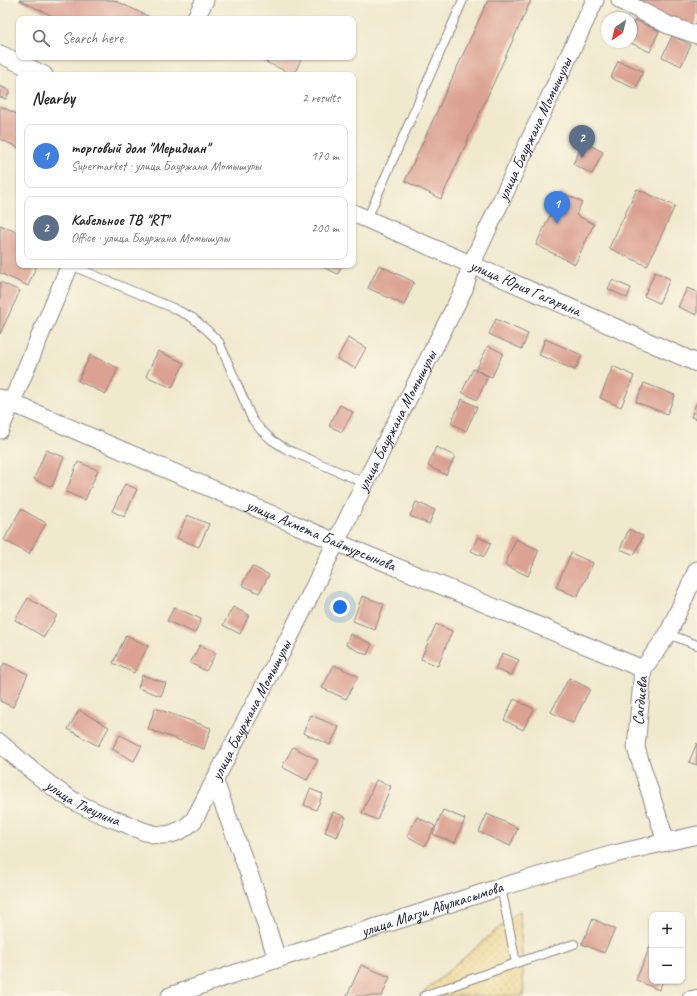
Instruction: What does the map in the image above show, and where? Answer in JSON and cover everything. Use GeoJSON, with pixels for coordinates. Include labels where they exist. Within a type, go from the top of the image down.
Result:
{"type":"FeatureCollection","features":[{"type":"Feature","properties":{"kind":"street"},"geometry":{"type":"LineString","coordinates":[[197,16],[205,0]]}},
{"type":"Feature","properties":{"kind":"street","name":"улица Бауржана Момышулы"},"geometry":{"type":"LineString","coordinates":[[179,831],[194,820],[215,782],[464,290],[471,265],[595,0]]}},
{"type":"Feature","properties":{"kind":"street"},"geometry":{"type":"LineString","coordinates":[[620,0],[668,25],[697,35]]}},
{"type":"Feature","properties":{"kind":"street"},"geometry":{"type":"LineString","coordinates":[[0,54],[38,72]]}},
{"type":"Feature","properties":{"kind":"street","name":"улица Юрия Гагарина"},"geometry":{"type":"LineString","coordinates":[[360,216],[697,363]]}},
{"type":"Feature","properties":{"kind":"street"},"geometry":{"type":"LineString","coordinates":[[0,430],[6,400],[69,268]]}},
{"type":"Feature","properties":{"kind":"street","name":"улица Ахмета Байтурсынова"},"geometry":{"type":"LineString","coordinates":[[6,400],[336,542],[643,669]]}},
{"type":"Feature","properties":{"kind":"street","name":"Сагдиева"},"geometry":{"type":"LineString","coordinates":[[666,842],[636,748],[643,669],[668,634],[697,570]]}},
{"type":"Feature","properties":{"kind":"street","name":"улица Тлеулина"},"geometry":{"type":"LineString","coordinates":[[0,742],[43,779],[73,800],[94,811],[151,834],[166,835],[179,831]]}},
{"type":"Feature","properties":{"kind":"street"},"geometry":{"type":"LineString","coordinates":[[215,782],[255,890],[277,959]]}},
{"type":"Feature","properties":{"kind":"street","name":"улица Магзи Абулкасымова"},"geometry":{"type":"LineString","coordinates":[[170,996],[277,959],[501,887],[614,854],[697,835]]}},
{"type":"Feature","properties":{"kind":"lane"},"geometry":{"type":"LineString","coordinates":[[360,216],[463,0]]}},
{"type":"Feature","properties":{"kind":"lane"},"geometry":{"type":"LineString","coordinates":[[77,268],[173,308],[193,318],[219,342],[252,419],[260,429],[272,440],[286,449],[365,483]]}},
{"type":"Feature","properties":{"kind":"lane"},"geometry":{"type":"LineString","coordinates":[[668,634],[697,645]]}},
{"type":"Feature","properties":{"kind":"lane"},"geometry":{"type":"LineString","coordinates":[[501,887],[516,963]]}},
{"type":"Feature","properties":{"kind":"lane"},"geometry":{"type":"LineString","coordinates":[[424,996],[574,944]]}},
{"type":"Feature","properties":{"kind":"lane"},"geometry":{"type":"LineString","coordinates":[[687,996],[697,994]]}},
{"type":"Feature","properties":{"kind":"sand"},"geometry":{"type":"Polygon","coordinates":[[[520,910],[524,996],[419,996],[520,910]]]}},
{"type":"Feature","properties":{"kind":"building"},"geometry":{"type":"Polygon","coordinates":[[[19,0],[114,0],[148,16],[53,16],[19,0]]]}},
{"type":"Feature","properties":{"kind":"building"},"geometry":{"type":"Polygon","coordinates":[[[488,0],[531,0],[441,199],[405,181],[488,0]]]}},
{"type":"Feature","properties":{"kind":"building"},"geometry":{"type":"Polygon","coordinates":[[[628,0],[697,0],[697,20],[692,29],[628,0]]]}},
{"type":"Feature","properties":{"kind":"building"},"geometry":{"type":"Polygon","coordinates":[[[637,21],[659,31],[650,52],[637,46],[637,21]]]}},
{"type":"Feature","properties":{"kind":"building"},"geometry":{"type":"Polygon","coordinates":[[[672,36],[691,45],[681,66],[662,57],[672,36]]]}},
{"type":"Feature","properties":{"kind":"building"},"geometry":{"type":"Polygon","coordinates":[[[262,60],[301,60],[295,72],[288,72],[262,60]]]}},
{"type":"Feature","properties":{"kind":"building"},"geometry":{"type":"Polygon","coordinates":[[[618,61],[643,71],[636,89],[611,78],[618,61]]]}},
{"type":"Feature","properties":{"kind":"building"},"geometry":{"type":"Polygon","coordinates":[[[0,86],[10,91],[6,99],[0,97],[0,86]]]}},
{"type":"Feature","properties":{"kind":"building"},"geometry":{"type":"Polygon","coordinates":[[[0,106],[16,114],[16,147],[0,139],[0,106]]]}},
{"type":"Feature","properties":{"kind":"building"},"geometry":{"type":"Polygon","coordinates":[[[584,142],[603,152],[592,174],[573,164],[584,142]]]}},
{"type":"Feature","properties":{"kind":"building"},"geometry":{"type":"Polygon","coordinates":[[[637,189],[675,206],[647,266],[609,248],[637,189]]]}},
{"type":"Feature","properties":{"kind":"building"},"geometry":{"type":"Polygon","coordinates":[[[561,192],[582,202],[576,215],[594,224],[575,264],[536,245],[561,192]]]}},
{"type":"Feature","properties":{"kind":"building"},"geometry":{"type":"Polygon","coordinates":[[[0,225],[16,232],[16,268],[36,268],[28,286],[0,273],[0,225]]]}},
{"type":"Feature","properties":{"kind":"building"},"geometry":{"type":"Polygon","coordinates":[[[379,265],[414,282],[404,305],[368,288],[379,265]]]}},
{"type":"Feature","properties":{"kind":"building"},"geometry":{"type":"Polygon","coordinates":[[[325,268],[341,268],[338,274],[325,268]]]}},
{"type":"Feature","properties":{"kind":"building"},"geometry":{"type":"Polygon","coordinates":[[[655,272],[670,279],[659,303],[644,296],[655,272]]]}},
{"type":"Feature","properties":{"kind":"building"},"geometry":{"type":"Polygon","coordinates":[[[612,280],[631,288],[627,298],[608,289],[612,280]]]}},
{"type":"Feature","properties":{"kind":"building"},"geometry":{"type":"Polygon","coordinates":[[[0,282],[20,291],[0,334],[0,282]]]}},
{"type":"Feature","properties":{"kind":"building"},"geometry":{"type":"Polygon","coordinates":[[[687,288],[697,292],[697,315],[678,307],[687,288]]]}},
{"type":"Feature","properties":{"kind":"building"},"geometry":{"type":"Polygon","coordinates":[[[496,319],[528,334],[522,349],[489,334],[496,319]]]}},
{"type":"Feature","properties":{"kind":"building"},"geometry":{"type":"Polygon","coordinates":[[[348,338],[366,348],[355,368],[337,359],[348,338]]]}},
{"type":"Feature","properties":{"kind":"building"},"geometry":{"type":"Polygon","coordinates":[[[545,339],[582,355],[575,370],[539,355],[545,339]]]}},
{"type":"Feature","properties":{"kind":"building"},"geometry":{"type":"Polygon","coordinates":[[[488,346],[503,353],[492,377],[476,370],[488,346]]]}},
{"type":"Feature","properties":{"kind":"building"},"geometry":{"type":"Polygon","coordinates":[[[158,351],[184,363],[172,388],[146,376],[158,351]]]}},
{"type":"Feature","properties":{"kind":"building"},"geometry":{"type":"Polygon","coordinates":[[[90,355],[118,368],[106,394],[78,381],[90,355]]]}},
{"type":"Feature","properties":{"kind":"building"},"geometry":{"type":"Polygon","coordinates":[[[613,366],[634,376],[621,407],[600,398],[613,366]]]}},
{"type":"Feature","properties":{"kind":"building"},"geometry":{"type":"Polygon","coordinates":[[[473,369],[488,376],[477,400],[462,392],[473,369]]]}},
{"type":"Feature","properties":{"kind":"building"},"geometry":{"type":"Polygon","coordinates":[[[644,383],[675,395],[667,414],[636,402],[644,383]]]}},
{"type":"Feature","properties":{"kind":"building"},"geometry":{"type":"Polygon","coordinates":[[[462,399],[477,407],[466,431],[451,423],[462,399]]]}},
{"type":"Feature","properties":{"kind":"building"},"geometry":{"type":"Polygon","coordinates":[[[697,401],[697,419],[691,417],[697,401]]]}},
{"type":"Feature","properties":{"kind":"building"},"geometry":{"type":"Polygon","coordinates":[[[340,405],[353,412],[342,432],[329,426],[340,405]]]}},
{"type":"Feature","properties":{"kind":"building"},"geometry":{"type":"Polygon","coordinates":[[[436,447],[455,456],[446,475],[428,466],[436,447]]]}},
{"type":"Feature","properties":{"kind":"building"},"geometry":{"type":"Polygon","coordinates":[[[46,450],[64,457],[52,487],[34,479],[46,450]]]}},
{"type":"Feature","properties":{"kind":"building"},"geometry":{"type":"Polygon","coordinates":[[[78,462],[98,470],[85,500],[66,492],[78,462]]]}},
{"type":"Feature","properties":{"kind":"building"},"geometry":{"type":"Polygon","coordinates":[[[125,484],[137,489],[124,517],[112,511],[125,484]]]}},
{"type":"Feature","properties":{"kind":"building"},"geometry":{"type":"Polygon","coordinates":[[[416,502],[435,510],[429,524],[410,516],[416,502]]]}},
{"type":"Feature","properties":{"kind":"building"},"geometry":{"type":"Polygon","coordinates":[[[21,509],[46,523],[29,554],[4,540],[21,509]]]}},
{"type":"Feature","properties":{"kind":"building"},"geometry":{"type":"Polygon","coordinates":[[[187,515],[209,524],[199,547],[177,538],[187,515]]]}},
{"type":"Feature","properties":{"kind":"building"},"geometry":{"type":"Polygon","coordinates":[[[629,529],[643,536],[634,555],[620,549],[629,529]]]}},
{"type":"Feature","properties":{"kind":"building"},"geometry":{"type":"Polygon","coordinates":[[[478,537],[491,543],[484,557],[471,551],[478,537]]]}},
{"type":"Feature","properties":{"kind":"building"},"geometry":{"type":"Polygon","coordinates":[[[516,539],[539,550],[528,576],[505,565],[516,539]]]}},
{"type":"Feature","properties":{"kind":"building"},"geometry":{"type":"Polygon","coordinates":[[[571,553],[593,563],[577,597],[556,587],[571,553]]]}},
{"type":"Feature","properties":{"kind":"building"},"geometry":{"type":"Polygon","coordinates":[[[252,566],[269,575],[259,593],[242,585],[252,566]]]}},
{"type":"Feature","properties":{"kind":"building"},"geometry":{"type":"Polygon","coordinates":[[[362,596],[384,604],[375,630],[353,621],[362,596]]]}},
{"type":"Feature","properties":{"kind":"building"},"geometry":{"type":"Polygon","coordinates":[[[28,598],[57,615],[44,637],[15,620],[28,598]]]}},
{"type":"Feature","properties":{"kind":"building"},"geometry":{"type":"Polygon","coordinates":[[[174,607],[201,619],[195,633],[167,621],[174,607]]]}},
{"type":"Feature","properties":{"kind":"building"},"geometry":{"type":"Polygon","coordinates":[[[233,607],[249,615],[240,634],[223,625],[233,607]]]}},
{"type":"Feature","properties":{"kind":"building"},"geometry":{"type":"Polygon","coordinates":[[[436,624],[452,631],[438,666],[421,659],[436,624]]]}},
{"type":"Feature","properties":{"kind":"building"},"geometry":{"type":"Polygon","coordinates":[[[350,634],[372,644],[367,655],[346,645],[350,634]]]}},
{"type":"Feature","properties":{"kind":"building"},"geometry":{"type":"Polygon","coordinates":[[[126,635],[148,646],[134,673],[113,663],[126,635]]]}},
{"type":"Feature","properties":{"kind":"building"},"geometry":{"type":"Polygon","coordinates":[[[200,645],[216,653],[206,671],[190,663],[200,645]]]}},
{"type":"Feature","properties":{"kind":"building"},"geometry":{"type":"Polygon","coordinates":[[[503,653],[519,660],[511,676],[495,669],[503,653]]]}},
{"type":"Feature","properties":{"kind":"building"},"geometry":{"type":"Polygon","coordinates":[[[4,663],[28,674],[13,707],[0,701],[0,673],[4,663]]]}},
{"type":"Feature","properties":{"kind":"building"},"geometry":{"type":"Polygon","coordinates":[[[334,665],[358,676],[346,699],[322,688],[334,665]]]}},
{"type":"Feature","properties":{"kind":"building"},"geometry":{"type":"Polygon","coordinates":[[[142,675],[166,683],[161,696],[138,688],[142,675]]]}},
{"type":"Feature","properties":{"kind":"building"},"geometry":{"type":"Polygon","coordinates":[[[569,678],[590,689],[573,723],[551,712],[569,678]]]}},
{"type":"Feature","properties":{"kind":"building"},"geometry":{"type":"Polygon","coordinates":[[[514,699],[534,709],[523,730],[504,720],[514,699]]]}},
{"type":"Feature","properties":{"kind":"building"},"geometry":{"type":"Polygon","coordinates":[[[155,708],[211,728],[204,749],[148,729],[155,708]]]}},
{"type":"Feature","properties":{"kind":"building"},"geometry":{"type":"Polygon","coordinates":[[[79,710],[109,727],[98,746],[68,729],[79,710]]]}},
{"type":"Feature","properties":{"kind":"building"},"geometry":{"type":"Polygon","coordinates":[[[311,715],[339,727],[330,745],[303,733],[311,715]]]}},
{"type":"Feature","properties":{"kind":"building"},"geometry":{"type":"Polygon","coordinates":[[[120,735],[142,746],[134,761],[112,749],[120,735]]]}},
{"type":"Feature","properties":{"kind":"building"},"geometry":{"type":"Polygon","coordinates":[[[697,743],[697,765],[689,762],[697,743]]]}},
{"type":"Feature","properties":{"kind":"building"},"geometry":{"type":"Polygon","coordinates":[[[293,747],[318,760],[307,780],[282,767],[293,747]]]}},
{"type":"Feature","properties":{"kind":"building"},"geometry":{"type":"Polygon","coordinates":[[[376,780],[391,786],[377,820],[362,813],[376,780]]]}},
{"type":"Feature","properties":{"kind":"building"},"geometry":{"type":"Polygon","coordinates":[[[310,789],[323,794],[316,810],[304,805],[310,789]]]}},
{"type":"Feature","properties":{"kind":"building"},"geometry":{"type":"Polygon","coordinates":[[[443,810],[465,819],[455,843],[433,834],[443,810]]]}},
{"type":"Feature","properties":{"kind":"building"},"geometry":{"type":"Polygon","coordinates":[[[333,812],[346,817],[337,837],[325,832],[333,812]]]}},
{"type":"Feature","properties":{"kind":"building"},"geometry":{"type":"Polygon","coordinates":[[[487,814],[518,828],[510,846],[479,832],[487,814]]]}},
{"type":"Feature","properties":{"kind":"building"},"geometry":{"type":"Polygon","coordinates":[[[417,817],[435,826],[425,846],[407,836],[417,817]]]}},
{"type":"Feature","properties":{"kind":"building"},"geometry":{"type":"Polygon","coordinates":[[[593,919],[615,929],[604,953],[582,944],[593,919]]]}},
{"type":"Feature","properties":{"kind":"building"},"geometry":{"type":"Polygon","coordinates":[[[649,949],[649,984],[662,984],[659,990],[636,980],[649,949]]]}},
{"type":"Feature","properties":{"kind":"building"},"geometry":{"type":"Polygon","coordinates":[[[361,965],[390,977],[382,996],[347,996],[361,965]]]}},
{"type":"Feature","properties":{"kind":"place","name":"Кабельное ТВ \"RT\""},"geometry":{"type":"Point","coordinates":[582,158]}},
{"type":"Feature","properties":{"kind":"place","name":"торговый дом \"Меридиан\""},"geometry":{"type":"Point","coordinates":[557,224]}}]}
